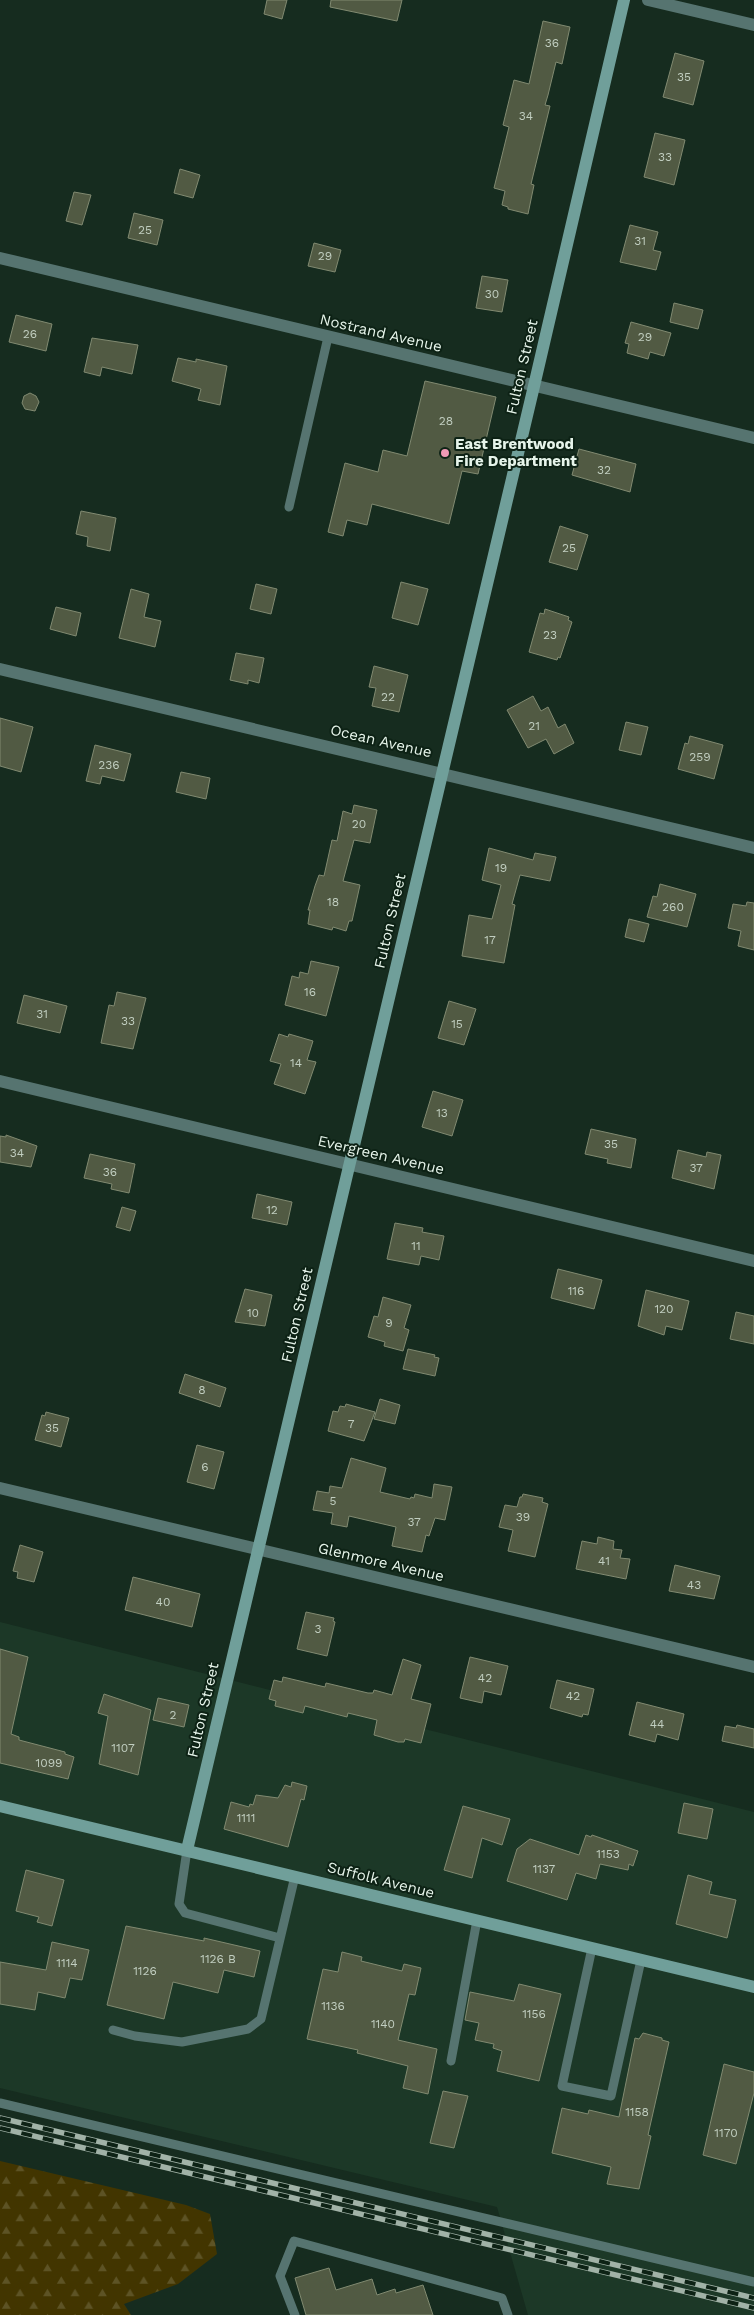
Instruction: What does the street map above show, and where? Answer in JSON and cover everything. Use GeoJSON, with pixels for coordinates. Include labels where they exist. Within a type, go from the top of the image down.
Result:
{"type":"FeatureCollection","features":[{"type":"Feature","properties":{"kind":"street","name":"Fulton Street"},"geometry":{"type":"LineString","coordinates":[[187,1850],[624,0]]}},
{"type":"Feature","properties":{"kind":"street"},"geometry":{"type":"LineString","coordinates":[[648,0],[754,25]]}},
{"type":"Feature","properties":{"kind":"street","name":"Nostrand Avenue"},"geometry":{"type":"LineString","coordinates":[[0,258],[754,438]]}},
{"type":"Feature","properties":{"kind":"street","name":"Ocean Avenue"},"geometry":{"type":"LineString","coordinates":[[0,669],[442,772],[754,848]]}},
{"type":"Feature","properties":{"kind":"street","name":"Evergreen Avenue"},"geometry":{"type":"LineString","coordinates":[[0,1081],[754,1261]]}},
{"type":"Feature","properties":{"kind":"street","name":"Glenmore Avenue"},"geometry":{"type":"LineString","coordinates":[[0,1488],[754,1667]]}},
{"type":"Feature","properties":{"kind":"street","name":"Suffolk Avenue"},"geometry":{"type":"LineString","coordinates":[[0,1806],[754,1987]]}},
{"type":"Feature","properties":{"kind":"lane"},"geometry":{"type":"LineString","coordinates":[[289,507],[328,337]]}},
{"type":"Feature","properties":{"kind":"lane"},"geometry":{"type":"LineString","coordinates":[[187,1850],[180,1904],[185,1913],[280,1938]]}},
{"type":"Feature","properties":{"kind":"lane"},"geometry":{"type":"LineString","coordinates":[[113,2030],[135,2036],[182,2042],[248,2028],[261,2020],[295,1876]]}},
{"type":"Feature","properties":{"kind":"lane"},"geometry":{"type":"LineString","coordinates":[[451,2061],[477,1920]]}},
{"type":"Feature","properties":{"kind":"lane"},"geometry":{"type":"LineString","coordinates":[[592,1948],[562,2086],[611,2096],[640,1960]]}},
{"type":"Feature","properties":{"kind":"lane"},"geometry":{"type":"LineString","coordinates":[[0,2103],[754,2282]]}},
{"type":"Feature","properties":{"kind":"lane"},"geometry":{"type":"LineString","coordinates":[[295,2315],[280,2276],[294,2241],[502,2298],[508,2315]]}},
{"type":"Feature","properties":{"kind":"shaded area"},"geometry":{"type":"Polygon","coordinates":[[[0,1622],[754,1812],[754,2315],[528,2315],[497,2207],[0,2088],[0,1622]]]}},
{"type":"Feature","properties":{"kind":"green space"},"geometry":{"type":"Polygon","coordinates":[[[0,2161],[186,2205],[210,2214],[217,2254],[178,2284],[124,2304],[131,2315],[0,2315],[0,2161]]]}},
{"type":"Feature","properties":{"kind":"building"},"geometry":{"type":"Polygon","coordinates":[[[267,0],[287,0],[282,19],[264,14],[267,0]]]}},
{"type":"Feature","properties":{"kind":"building"},"geometry":{"type":"Polygon","coordinates":[[[331,0],[402,0],[397,21],[330,7],[331,0]]]}},
{"type":"Feature","properties":{"kind":"building"},"geometry":{"type":"Polygon","coordinates":[[[543,21],[570,27],[562,64],[556,62],[545,105],[550,106],[531,184],[534,185],[528,214],[508,209],[508,207],[502,205],[505,191],[494,188],[509,127],[503,125],[514,80],[529,84],[543,21]]]}},
{"type":"Feature","properties":{"kind":"building"},"geometry":{"type":"Polygon","coordinates":[[[675,53],[704,61],[693,105],[663,97],[675,53]]]}},
{"type":"Feature","properties":{"kind":"building"},"geometry":{"type":"Polygon","coordinates":[[[655,133],[685,140],[674,185],[644,177],[655,133]]]}},
{"type":"Feature","properties":{"kind":"building"},"geometry":{"type":"Polygon","coordinates":[[[180,169],[200,175],[193,198],[174,193],[180,169]]]}},
{"type":"Feature","properties":{"kind":"building"},"geometry":{"type":"Polygon","coordinates":[[[74,192],[91,195],[82,225],[66,221],[74,192]]]}},
{"type":"Feature","properties":{"kind":"building"},"geometry":{"type":"Polygon","coordinates":[[[134,213],[163,220],[157,245],[128,238],[134,213]]]}},
{"type":"Feature","properties":{"kind":"building"},"geometry":{"type":"Polygon","coordinates":[[[630,225],[658,232],[653,250],[661,252],[656,270],[620,262],[630,225]]]}},
{"type":"Feature","properties":{"kind":"building"},"geometry":{"type":"Polygon","coordinates":[[[314,243],[341,250],[335,272],[308,266],[314,243]]]}},
{"type":"Feature","properties":{"kind":"building"},"geometry":{"type":"Polygon","coordinates":[[[482,276],[508,280],[502,312],[476,308],[482,276]]]}},
{"type":"Feature","properties":{"kind":"building"},"geometry":{"type":"Polygon","coordinates":[[[674,303],[703,310],[698,329],[670,322],[674,303]]]}},
{"type":"Feature","properties":{"kind":"building"},"geometry":{"type":"Polygon","coordinates":[[[16,315],[52,324],[46,351],[9,342],[16,315]]]}},
{"type":"Feature","properties":{"kind":"building"},"geometry":{"type":"Polygon","coordinates":[[[631,322],[671,333],[664,356],[650,352],[648,359],[627,353],[629,344],[625,343],[631,322]]]}},
{"type":"Feature","properties":{"kind":"building"},"geometry":{"type":"Polygon","coordinates":[[[92,338],[138,345],[132,374],[102,367],[100,376],[84,372],[92,338]]]}},
{"type":"Feature","properties":{"kind":"building"},"geometry":{"type":"Polygon","coordinates":[[[178,358],[196,362],[196,359],[227,366],[220,405],[198,400],[201,389],[172,381],[178,358]]]}},
{"type":"Feature","properties":{"kind":"building","name":"East Brentwood Fire Department"},"geometry":{"type":"Polygon","coordinates":[[[425,381],[496,397],[478,474],[462,471],[449,524],[372,504],[367,525],[347,520],[343,536],[328,532],[345,463],[378,472],[383,450],[407,456],[425,381]]]}},
{"type":"Feature","properties":{"kind":"building"},"geometry":{"type":"Polygon","coordinates":[[[30,393],[36,396],[39,402],[35,411],[25,409],[22,403],[24,396],[30,393]]]}},
{"type":"Feature","properties":{"kind":"building"},"geometry":{"type":"Polygon","coordinates":[[[579,449],[636,464],[630,492],[572,475],[579,449]]]}},
{"type":"Feature","properties":{"kind":"building"},"geometry":{"type":"Polygon","coordinates":[[[81,511],[116,518],[110,551],[87,546],[88,537],[76,534],[81,511]]]}},
{"type":"Feature","properties":{"kind":"building"},"geometry":{"type":"Polygon","coordinates":[[[560,526],[588,535],[577,570],[549,562],[560,526]]]}},
{"type":"Feature","properties":{"kind":"building"},"geometry":{"type":"Polygon","coordinates":[[[401,582],[428,589],[418,625],[392,618],[401,582]]]}},
{"type":"Feature","properties":{"kind":"building"},"geometry":{"type":"Polygon","coordinates":[[[256,584],[277,589],[271,614],[250,609],[256,584]]]}},
{"type":"Feature","properties":{"kind":"building"},"geometry":{"type":"Polygon","coordinates":[[[131,589],[149,594],[144,617],[161,621],[155,647],[119,638],[131,589]]]}},
{"type":"Feature","properties":{"kind":"building"},"geometry":{"type":"Polygon","coordinates":[[[56,607],[81,613],[76,636],[50,629],[56,607]]]}},
{"type":"Feature","properties":{"kind":"building"},"geometry":{"type":"Polygon","coordinates":[[[545,609],[569,617],[568,620],[572,622],[560,658],[558,657],[557,660],[529,652],[540,613],[544,614],[545,609]]]}},
{"type":"Feature","properties":{"kind":"building"},"geometry":{"type":"Polygon","coordinates":[[[236,653],[264,658],[259,683],[248,680],[248,684],[230,680],[236,653]]]}},
{"type":"Feature","properties":{"kind":"building"},"geometry":{"type":"Polygon","coordinates":[[[374,666],[408,675],[399,712],[372,706],[376,688],[369,687],[374,666]]]}},
{"type":"Feature","properties":{"kind":"building"},"geometry":{"type":"Polygon","coordinates":[[[533,696],[541,711],[548,707],[558,728],[565,724],[574,743],[554,754],[546,739],[528,748],[507,710],[533,696]]]}},
{"type":"Feature","properties":{"kind":"building"},"geometry":{"type":"Polygon","coordinates":[[[0,718],[33,727],[21,772],[0,766],[0,718]]]}},
{"type":"Feature","properties":{"kind":"building"},"geometry":{"type":"Polygon","coordinates":[[[626,722],[648,727],[641,755],[619,750],[626,722]]]}},
{"type":"Feature","properties":{"kind":"building"},"geometry":{"type":"Polygon","coordinates":[[[690,736],[723,745],[714,779],[678,769],[685,743],[688,744],[690,736]]]}},
{"type":"Feature","properties":{"kind":"building"},"geometry":{"type":"Polygon","coordinates":[[[95,745],[131,754],[124,781],[102,776],[100,784],[86,781],[95,745]]]}},
{"type":"Feature","properties":{"kind":"building"},"geometry":{"type":"Polygon","coordinates":[[[181,772],[210,778],[206,799],[176,792],[181,772]]]}},
{"type":"Feature","properties":{"kind":"building"},"geometry":{"type":"Polygon","coordinates":[[[354,805],[377,810],[370,843],[354,840],[343,881],[360,885],[352,921],[349,921],[346,931],[333,927],[332,930],[308,924],[310,910],[308,910],[315,886],[319,875],[324,876],[332,840],[337,841],[343,811],[352,814],[354,805]]]}},
{"type":"Feature","properties":{"kind":"building"},"geometry":{"type":"Polygon","coordinates":[[[489,848],[533,860],[535,853],[556,857],[550,881],[520,875],[512,904],[515,905],[504,963],[462,956],[469,915],[492,919],[501,885],[482,880],[489,848]]]}},
{"type":"Feature","properties":{"kind":"building"},"geometry":{"type":"Polygon","coordinates":[[[660,884],[696,894],[687,927],[647,917],[653,896],[657,897],[660,884]]]}},
{"type":"Feature","properties":{"kind":"building"},"geometry":{"type":"Polygon","coordinates":[[[747,902],[754,903],[754,950],[738,946],[741,931],[728,928],[733,904],[746,906],[747,902]]]}},
{"type":"Feature","properties":{"kind":"building"},"geometry":{"type":"Polygon","coordinates":[[[629,919],[649,924],[644,942],[625,937],[629,919]]]}},
{"type":"Feature","properties":{"kind":"building"},"geometry":{"type":"Polygon","coordinates":[[[311,961],[339,967],[326,1016],[285,1005],[292,976],[299,978],[300,972],[308,974],[311,961]]]}},
{"type":"Feature","properties":{"kind":"building"},"geometry":{"type":"Polygon","coordinates":[[[117,992],[146,998],[133,1049],[101,1043],[109,1005],[114,1006],[117,992]]]}},
{"type":"Feature","properties":{"kind":"building"},"geometry":{"type":"Polygon","coordinates":[[[24,995],[67,1006],[60,1033],[17,1023],[24,995]]]}},
{"type":"Feature","properties":{"kind":"building"},"geometry":{"type":"Polygon","coordinates":[[[449,1001],[476,1009],[464,1045],[438,1038],[449,1001]]]}},
{"type":"Feature","properties":{"kind":"building"},"geometry":{"type":"Polygon","coordinates":[[[279,1034],[288,1037],[289,1034],[313,1041],[307,1060],[316,1062],[305,1094],[274,1084],[281,1064],[270,1061],[279,1034]]]}},
{"type":"Feature","properties":{"kind":"building"},"geometry":{"type":"Polygon","coordinates":[[[433,1091],[463,1100],[452,1136],[422,1127],[433,1091]]]}},
{"type":"Feature","properties":{"kind":"building"},"geometry":{"type":"Polygon","coordinates":[[[591,1129],[636,1139],[631,1168],[607,1163],[608,1159],[585,1154],[591,1129]]]}},
{"type":"Feature","properties":{"kind":"building"},"geometry":{"type":"Polygon","coordinates":[[[6,1135],[37,1146],[31,1167],[0,1162],[0,1136],[6,1137],[6,1135]]]}},
{"type":"Feature","properties":{"kind":"building"},"geometry":{"type":"Polygon","coordinates":[[[678,1150],[706,1157],[707,1152],[721,1155],[714,1189],[672,1178],[678,1150]]]}},
{"type":"Feature","properties":{"kind":"building"},"geometry":{"type":"Polygon","coordinates":[[[90,1154],[135,1164],[129,1193],[111,1189],[112,1184],[84,1178],[90,1154]]]}},
{"type":"Feature","properties":{"kind":"building"},"geometry":{"type":"Polygon","coordinates":[[[257,1194],[292,1202],[287,1225],[252,1218],[257,1194]]]}},
{"type":"Feature","properties":{"kind":"building"},"geometry":{"type":"Polygon","coordinates":[[[122,1207],[136,1211],[130,1231],[116,1227],[122,1207]]]}},
{"type":"Feature","properties":{"kind":"building"},"geometry":{"type":"Polygon","coordinates":[[[395,1223],[423,1228],[422,1232],[444,1236],[439,1260],[421,1256],[419,1265],[387,1259],[395,1223]]]}},
{"type":"Feature","properties":{"kind":"building"},"geometry":{"type":"Polygon","coordinates":[[[558,1269],[602,1280],[594,1309],[551,1298],[558,1269]]]}},
{"type":"Feature","properties":{"kind":"building"},"geometry":{"type":"Polygon","coordinates":[[[245,1289],[272,1295],[265,1326],[235,1322],[245,1289]]]}},
{"type":"Feature","properties":{"kind":"building"},"geometry":{"type":"Polygon","coordinates":[[[646,1290],[689,1301],[682,1330],[666,1326],[664,1335],[638,1326],[646,1290]]]}},
{"type":"Feature","properties":{"kind":"building"},"geometry":{"type":"Polygon","coordinates":[[[383,1297],[411,1305],[404,1328],[409,1330],[403,1351],[384,1346],[385,1342],[368,1337],[374,1316],[378,1317],[383,1297]]]}},
{"type":"Feature","properties":{"kind":"building"},"geometry":{"type":"Polygon","coordinates":[[[736,1312],[754,1316],[754,1344],[730,1339],[736,1312]]]}},
{"type":"Feature","properties":{"kind":"building"},"geometry":{"type":"Polygon","coordinates":[[[408,1349],[435,1355],[434,1357],[439,1358],[435,1376],[403,1369],[408,1349]]]}},
{"type":"Feature","properties":{"kind":"building"},"geometry":{"type":"Polygon","coordinates":[[[185,1374],[226,1388],[220,1407],[179,1393],[185,1374]]]}},
{"type":"Feature","properties":{"kind":"building"},"geometry":{"type":"Polygon","coordinates":[[[380,1399],[400,1405],[395,1424],[374,1419],[380,1399]]]}},
{"type":"Feature","properties":{"kind":"building"},"geometry":{"type":"Polygon","coordinates":[[[346,1404],[375,1412],[364,1441],[328,1431],[333,1411],[338,1412],[340,1406],[345,1407],[346,1404]]]}},
{"type":"Feature","properties":{"kind":"building"},"geometry":{"type":"Polygon","coordinates":[[[46,1412],[69,1418],[61,1447],[35,1440],[42,1415],[45,1416],[46,1412]]]}},
{"type":"Feature","properties":{"kind":"building"},"geometry":{"type":"Polygon","coordinates":[[[197,1445],[224,1452],[214,1489],[187,1482],[197,1445]]]}},
{"type":"Feature","properties":{"kind":"building"},"geometry":{"type":"Polygon","coordinates":[[[351,1458],[386,1468],[380,1492],[410,1499],[411,1497],[414,1498],[415,1494],[432,1498],[434,1484],[452,1487],[445,1520],[435,1518],[429,1536],[426,1535],[422,1552],[392,1546],[396,1527],[349,1516],[347,1527],[331,1524],[333,1513],[313,1510],[317,1491],[329,1493],[330,1486],[342,1488],[351,1458]]]}},
{"type":"Feature","properties":{"kind":"building"},"geometry":{"type":"Polygon","coordinates":[[[523,1494],[543,1498],[542,1502],[548,1504],[535,1557],[508,1551],[513,1530],[499,1527],[505,1505],[517,1507],[523,1494]]]}},
{"type":"Feature","properties":{"kind":"building"},"geometry":{"type":"Polygon","coordinates":[[[598,1537],[614,1541],[613,1549],[622,1550],[620,1558],[630,1559],[626,1579],[576,1569],[582,1541],[597,1544],[598,1537]]]}},
{"type":"Feature","properties":{"kind":"building"},"geometry":{"type":"Polygon","coordinates":[[[20,1545],[43,1552],[34,1582],[17,1578],[18,1572],[13,1571],[20,1545]]]}},
{"type":"Feature","properties":{"kind":"building"},"geometry":{"type":"Polygon","coordinates":[[[675,1565],[720,1576],[714,1599],[669,1591],[675,1565]]]}},
{"type":"Feature","properties":{"kind":"building"},"geometry":{"type":"Polygon","coordinates":[[[133,1577],[200,1594],[192,1627],[125,1610],[133,1577]]]}},
{"type":"Feature","properties":{"kind":"building"},"geometry":{"type":"Polygon","coordinates":[[[306,1612],[334,1618],[333,1621],[335,1622],[327,1656],[297,1649],[306,1612]]]}},
{"type":"Feature","properties":{"kind":"building"},"geometry":{"type":"Polygon","coordinates":[[[0,1649],[28,1657],[11,1734],[19,1737],[19,1740],[65,1752],[65,1754],[74,1757],[68,1779],[0,1763],[0,1649]]]}},
{"type":"Feature","properties":{"kind":"building"},"geometry":{"type":"Polygon","coordinates":[[[470,1657],[508,1666],[501,1695],[484,1691],[482,1703],[460,1698],[470,1657]]]}},
{"type":"Feature","properties":{"kind":"building"},"geometry":{"type":"Polygon","coordinates":[[[403,1659],[421,1665],[411,1699],[431,1704],[421,1743],[405,1739],[404,1742],[398,1742],[374,1735],[377,1720],[348,1713],[347,1717],[305,1706],[303,1713],[275,1706],[276,1701],[269,1699],[274,1680],[282,1682],[283,1677],[325,1687],[326,1683],[368,1693],[373,1693],[374,1690],[392,1695],[403,1659]]]}},
{"type":"Feature","properties":{"kind":"building"},"geometry":{"type":"Polygon","coordinates":[[[557,1680],[594,1689],[588,1715],[583,1714],[582,1717],[550,1708],[557,1680]]]}},
{"type":"Feature","properties":{"kind":"building"},"geometry":{"type":"Polygon","coordinates":[[[104,1694],[151,1710],[138,1775],[99,1764],[108,1716],[98,1713],[104,1694]]]}},
{"type":"Feature","properties":{"kind":"building"},"geometry":{"type":"Polygon","coordinates":[[[158,1698],[189,1705],[184,1727],[153,1720],[158,1698]]]}},
{"type":"Feature","properties":{"kind":"building"},"geometry":{"type":"Polygon","coordinates":[[[637,1702],[684,1714],[678,1740],[657,1734],[655,1742],[629,1735],[637,1702]]]}},
{"type":"Feature","properties":{"kind":"building"},"geometry":{"type":"Polygon","coordinates":[[[737,1725],[754,1729],[754,1748],[722,1741],[725,1726],[736,1728],[737,1725]]]}},
{"type":"Feature","properties":{"kind":"building"},"geometry":{"type":"Polygon","coordinates":[[[292,1782],[307,1786],[304,1800],[301,1799],[288,1847],[224,1829],[231,1802],[249,1807],[250,1804],[253,1805],[256,1795],[278,1798],[285,1785],[291,1787],[292,1782]]]}},
{"type":"Feature","properties":{"kind":"building"},"geometry":{"type":"Polygon","coordinates":[[[684,1803],[713,1809],[707,1839],[678,1833],[684,1803]]]}},
{"type":"Feature","properties":{"kind":"building"},"geometry":{"type":"Polygon","coordinates":[[[463,1806],[510,1819],[502,1845],[482,1838],[472,1878],[444,1870],[463,1806]]]}},
{"type":"Feature","properties":{"kind":"building"},"geometry":{"type":"Polygon","coordinates":[[[586,1835],[591,1837],[592,1835],[638,1851],[633,1866],[629,1864],[628,1870],[600,1864],[596,1879],[576,1873],[567,1900],[507,1881],[517,1849],[530,1839],[579,1855],[586,1835]]]}},
{"type":"Feature","properties":{"kind":"building"},"geometry":{"type":"Polygon","coordinates":[[[26,1870],[64,1880],[52,1926],[37,1922],[39,1917],[16,1911],[26,1870]]]}},
{"type":"Feature","properties":{"kind":"building"},"geometry":{"type":"Polygon","coordinates":[[[688,1875],[712,1882],[709,1894],[736,1900],[727,1938],[676,1924],[688,1875]]]}},
{"type":"Feature","properties":{"kind":"building"},"geometry":{"type":"Polygon","coordinates":[[[126,1926],[204,1941],[204,1938],[260,1951],[254,1977],[224,1970],[218,1993],[173,1982],[164,2019],[107,2005],[126,1926]]]}},
{"type":"Feature","properties":{"kind":"building"},"geometry":{"type":"Polygon","coordinates":[[[52,1942],[89,1950],[82,1980],[70,1978],[65,1998],[38,1992],[35,2010],[0,2004],[0,1962],[46,1970],[52,1942]]]}},
{"type":"Feature","properties":{"kind":"building"},"geometry":{"type":"Polygon","coordinates":[[[342,1952],[362,1957],[361,1961],[402,1971],[404,1964],[421,1968],[415,1995],[409,1994],[398,2040],[437,2049],[428,2094],[403,2088],[408,2066],[357,2053],[358,2050],[307,2039],[323,1969],[338,1972],[342,1952]]]}},
{"type":"Feature","properties":{"kind":"building"},"geometry":{"type":"Polygon","coordinates":[[[519,1984],[561,1994],[539,2081],[497,2071],[502,2051],[493,2048],[494,2044],[475,2040],[479,2023],[465,2020],[470,1992],[514,2001],[519,1984]]]}},
{"type":"Feature","properties":{"kind":"building"},"geometry":{"type":"Polygon","coordinates":[[[643,2033],[669,2042],[648,2135],[651,2136],[639,2189],[607,2184],[611,2167],[552,2153],[562,2108],[588,2114],[589,2110],[619,2117],[635,2038],[639,2039],[643,2033]]]}},
{"type":"Feature","properties":{"kind":"building"},"geometry":{"type":"Polygon","coordinates":[[[724,2064],[754,2072],[754,2093],[736,2164],[703,2155],[724,2064]]]}},
{"type":"Feature","properties":{"kind":"building"},"geometry":{"type":"Polygon","coordinates":[[[443,2091],[468,2096],[454,2148],[430,2143],[443,2091]]]}},
{"type":"Feature","properties":{"kind":"building"},"geometry":{"type":"Polygon","coordinates":[[[329,2268],[336,2290],[372,2279],[377,2295],[395,2289],[396,2293],[423,2285],[433,2315],[306,2315],[295,2278],[329,2268]]]}},
{"type":"Feature","properties":{"kind":"railway"},"geometry":{"type":"LineString","coordinates":[[0,2118],[754,2298]]}},
{"type":"Feature","properties":{"kind":"railway"},"geometry":{"type":"LineString","coordinates":[[0,2128],[754,2308]]}},
{"type":"Feature","properties":{"kind":"place","name":"East Brentwood Fire Department"},"geometry":{"type":"Point","coordinates":[445,453]}}]}
